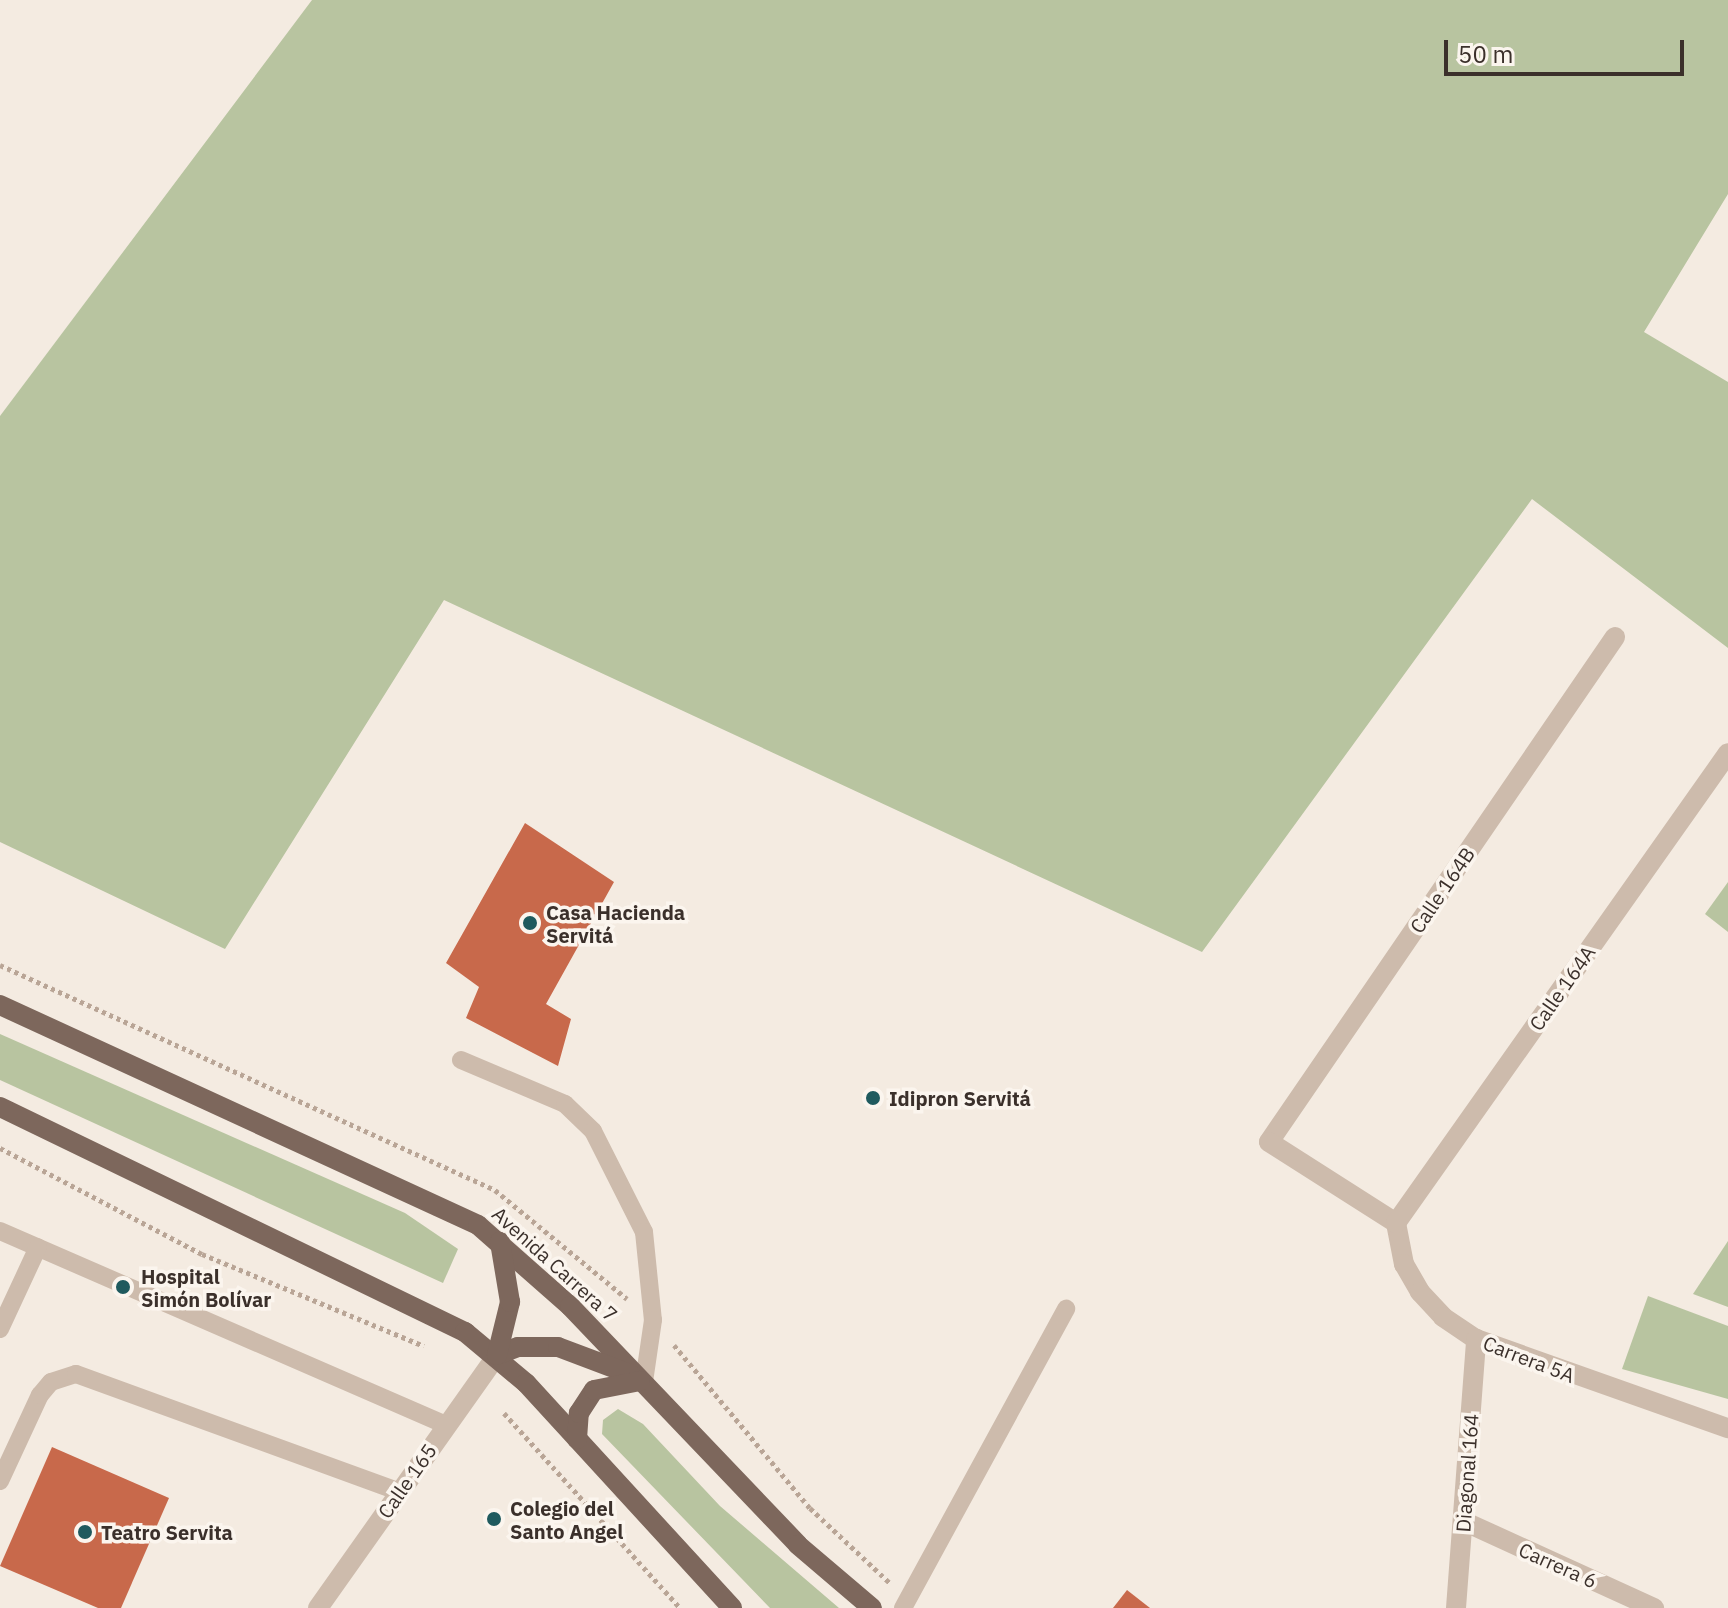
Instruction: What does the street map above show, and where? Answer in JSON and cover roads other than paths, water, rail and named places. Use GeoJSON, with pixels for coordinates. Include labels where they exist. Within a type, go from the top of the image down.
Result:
{"type":"FeatureCollection","features":[{"type":"Feature","properties":{"kind":"main road","name":"Avenida Carrera 7"},"geometry":{"type":"LineString","coordinates":[[0,1005],[409,1189],[500,1241],[644,1382],[798,1545],[872,1608]]}},
{"type":"Feature","properties":{"kind":"main road"},"geometry":{"type":"LineString","coordinates":[[0,1107],[438,1314],[497,1355],[732,1608]]}},
{"type":"Feature","properties":{"kind":"main road"},"geometry":{"type":"LineString","coordinates":[[497,1355],[510,1302],[500,1241]]}},
{"type":"Feature","properties":{"kind":"main road"},"geometry":{"type":"LineString","coordinates":[[497,1355],[518,1347],[558,1347],[644,1382]]}},
{"type":"Feature","properties":{"kind":"main road"},"geometry":{"type":"LineString","coordinates":[[577,1439],[579,1413],[594,1390],[624,1380],[644,1382]]}},
{"type":"Feature","properties":{"kind":"street","name":"Calle 164B"},"geometry":{"type":"LineString","coordinates":[[1396,1223],[1269,1142],[1615,637]]}},
{"type":"Feature","properties":{"kind":"street","name":"Calle 164A"},"geometry":{"type":"LineString","coordinates":[[1396,1223],[1728,753]]}},
{"type":"Feature","properties":{"kind":"street","name":"Carrera 5A"},"geometry":{"type":"LineString","coordinates":[[1396,1223],[1404,1264],[1420,1292],[1443,1317],[1476,1339],[1728,1428]]}},
{"type":"Feature","properties":{"kind":"street","name":"Diagonal 164"},"geometry":{"type":"LineString","coordinates":[[1456,1608],[1476,1339]]}},
{"type":"Feature","properties":{"kind":"street","name":"Calle 165"},"geometry":{"type":"LineString","coordinates":[[318,1608],[497,1355]]}},
{"type":"Feature","properties":{"kind":"street","name":"Carrera 6"},"geometry":{"type":"LineString","coordinates":[[1463,1521],[1654,1608]]}},
{"type":"Feature","properties":{"kind":"lane"},"geometry":{"type":"LineString","coordinates":[[461,1060],[583,1114],[644,1232],[653,1320],[644,1382]]}},
{"type":"Feature","properties":{"kind":"lane"},"geometry":{"type":"LineString","coordinates":[[0,1231],[447,1425]]}},
{"type":"Feature","properties":{"kind":"lane"},"geometry":{"type":"LineString","coordinates":[[0,1329],[38,1247]]}},
{"type":"Feature","properties":{"kind":"lane"},"geometry":{"type":"LineString","coordinates":[[906,1602],[1066,1309]]}},
{"type":"Feature","properties":{"kind":"lane"},"geometry":{"type":"LineString","coordinates":[[0,1481],[40,1395],[51,1382],[76,1374],[400,1492]]}},
{"type":"Feature","properties":{"kind":"place","name":"Casa Hacienda Servitá"},"geometry":{"type":"Point","coordinates":[530,923]}},
{"type":"Feature","properties":{"kind":"place","name":"Idipron Servitá"},"geometry":{"type":"Point","coordinates":[873,1098]}},
{"type":"Feature","properties":{"kind":"place","name":"Hospital Simón Bolívar"},"geometry":{"type":"Point","coordinates":[123,1287]}},
{"type":"Feature","properties":{"kind":"place","name":"Colegio del Santo Angel"},"geometry":{"type":"Point","coordinates":[494,1519]}},
{"type":"Feature","properties":{"kind":"place","name":"Teatro Servita"},"geometry":{"type":"Point","coordinates":[85,1532]}}]}
